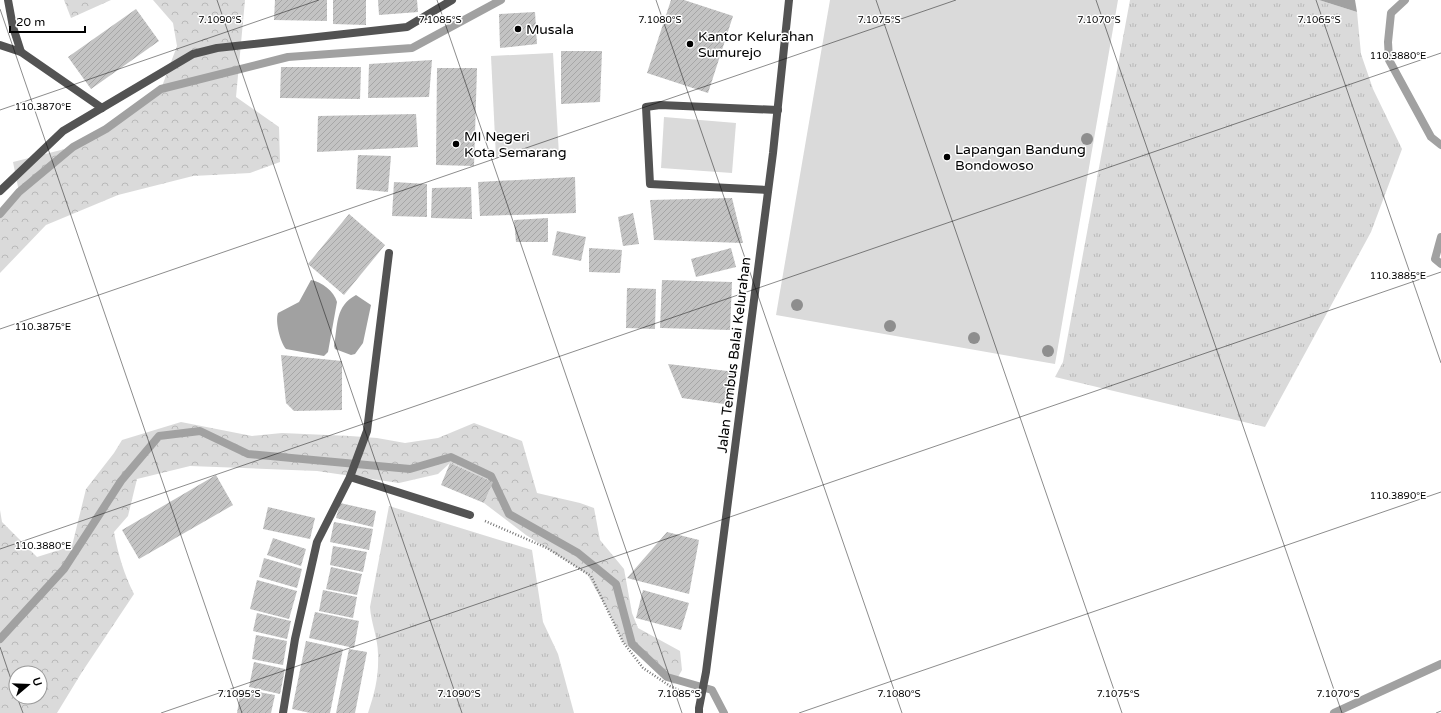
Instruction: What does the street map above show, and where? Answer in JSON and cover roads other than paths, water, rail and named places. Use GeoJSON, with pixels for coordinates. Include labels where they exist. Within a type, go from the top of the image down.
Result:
{"type":"FeatureCollection","features":[{"type":"Feature","properties":{"kind":"street"},"geometry":{"type":"LineString","coordinates":[[8,0],[13,27],[21,52]]}},
{"type":"Feature","properties":{"kind":"street"},"geometry":{"type":"LineString","coordinates":[[0,191],[63,131],[193,54],[217,48],[407,27],[452,0]]}},
{"type":"Feature","properties":{"kind":"street","name":"Jalan Tembus Balai Kelurahan"},"geometry":{"type":"LineString","coordinates":[[699,711],[706,672],[768,190],[789,0]]}},
{"type":"Feature","properties":{"kind":"street"},"geometry":{"type":"LineString","coordinates":[[0,46],[21,52],[102,108]]}},
{"type":"Feature","properties":{"kind":"street"},"geometry":{"type":"LineString","coordinates":[[768,190],[650,184],[646,107],[660,105],[778,110]]}},
{"type":"Feature","properties":{"kind":"street"},"geometry":{"type":"LineString","coordinates":[[283,713],[295,639],[317,542],[350,477],[367,431],[389,253]]}},
{"type":"Feature","properties":{"kind":"street"},"geometry":{"type":"LineString","coordinates":[[350,477],[470,514]]}},
{"type":"Feature","properties":{"kind":"waterway"},"geometry":{"type":"LineString","coordinates":[[0,214],[19,192],[73,147],[106,129],[161,89],[288,57],[412,48],[501,0]]}},
{"type":"Feature","properties":{"kind":"waterway"},"geometry":{"type":"LineString","coordinates":[[1405,0],[1391,13],[1388,42],[1389,60],[1431,137],[1441,145]]}},
{"type":"Feature","properties":{"kind":"waterway"},"geometry":{"type":"LineString","coordinates":[[1441,237],[1435,259],[1441,264]]}},
{"type":"Feature","properties":{"kind":"waterway"},"geometry":{"type":"LineString","coordinates":[[0,639],[64,569],[121,481],[159,436],[200,431],[248,454],[410,469],[451,457],[491,476],[509,514],[578,553],[616,584],[632,644],[667,677],[712,690],[724,713]]}},
{"type":"Feature","properties":{"kind":"waterway"},"geometry":{"type":"LineString","coordinates":[[1334,713],[1441,664]]}},
{"type":"Feature","properties":{"kind":"place","name":"Musala"},"geometry":{"type":"Point","coordinates":[518,29]}},
{"type":"Feature","properties":{"kind":"place","name":"Kantor Kelurahan Sumurejo"},"geometry":{"type":"Point","coordinates":[690,44]}},
{"type":"Feature","properties":{"kind":"place","name":"MI Negeri Kota Semarang"},"geometry":{"type":"Point","coordinates":[456,144]}},
{"type":"Feature","properties":{"kind":"place","name":"Lapangan Bandung Bondowoso"},"geometry":{"type":"Point","coordinates":[947,157]}}]}
